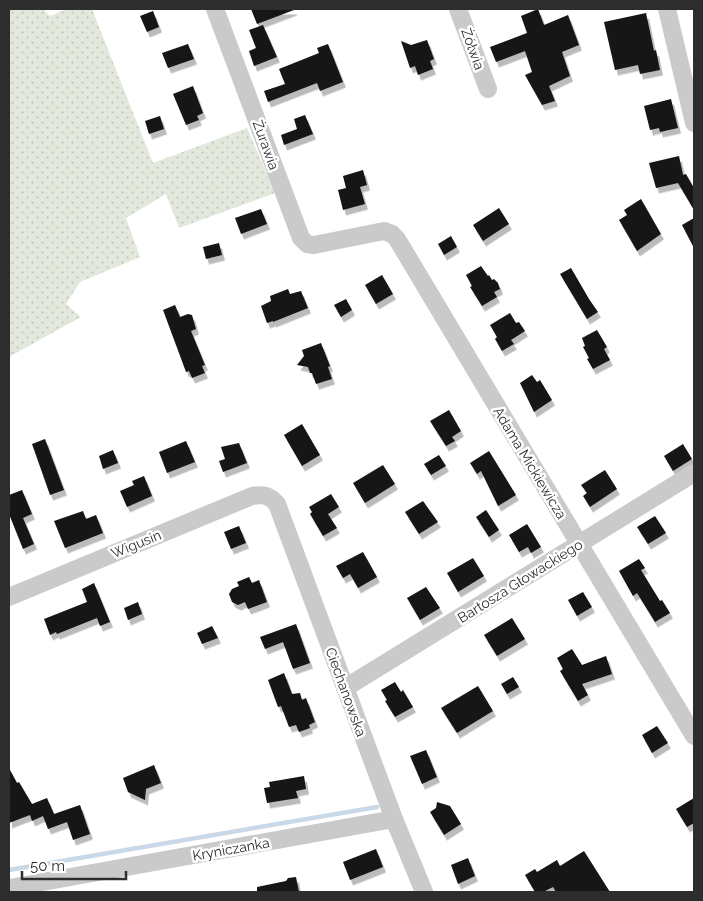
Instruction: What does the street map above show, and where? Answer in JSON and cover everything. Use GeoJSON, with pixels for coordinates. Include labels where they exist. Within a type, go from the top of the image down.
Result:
{"type":"FeatureCollection","features":[{"type":"Feature","properties":{"kind":"street","name":"Żurawia"},"geometry":{"type":"LineString","coordinates":[[215,9],[301,238],[307,244],[314,245],[342,239]]}},
{"type":"Feature","properties":{"kind":"street","name":"Żółwia"},"geometry":{"type":"LineString","coordinates":[[458,9],[488,89]]}},
{"type":"Feature","properties":{"kind":"street"},"geometry":{"type":"LineString","coordinates":[[667,9],[694,123]]}},
{"type":"Feature","properties":{"kind":"street","name":"Adama Mickiewicza"},"geometry":{"type":"LineString","coordinates":[[342,239],[384,231],[392,234],[397,239],[694,736]]}},
{"type":"Feature","properties":{"kind":"street","name":"Bartosza Głowackiego"},"geometry":{"type":"LineString","coordinates":[[345,688],[694,473]]}},
{"type":"Feature","properties":{"kind":"street","name":"Wigusin"},"geometry":{"type":"LineString","coordinates":[[9,597],[252,496],[265,495]]}},
{"type":"Feature","properties":{"kind":"street","name":"Ciechanowska"},"geometry":{"type":"LineString","coordinates":[[265,495],[277,504],[394,819],[424,892]]}},
{"type":"Feature","properties":{"kind":"street","name":"Kryniczanka"},"geometry":{"type":"LineString","coordinates":[[9,888],[394,819]]}},
{"type":"Feature","properties":{"kind":"shaded area"},"geometry":{"type":"Polygon","coordinates":[[[9,9],[43,9],[50,16],[66,9],[92,9],[153,163],[247,128],[275,193],[179,228],[166,194],[126,218],[140,257],[80,282],[66,304],[81,317],[9,357],[9,9]]]}},
{"type":"Feature","properties":{"kind":"building"},"geometry":{"type":"Polygon","coordinates":[[[251,9],[294,9],[294,10],[257,24],[251,9]]]}},
{"type":"Feature","properties":{"kind":"building"},"geometry":{"type":"Polygon","coordinates":[[[538,9],[544,25],[568,15],[579,45],[562,52],[570,76],[549,86],[555,101],[542,105],[525,75],[532,72],[525,51],[496,62],[490,47],[527,33],[521,16],[538,9]]]}},
{"type":"Feature","properties":{"kind":"building"},"geometry":{"type":"Polygon","coordinates":[[[153,11],[159,27],[147,32],[140,16],[153,11]]]}},
{"type":"Feature","properties":{"kind":"building"},"geometry":{"type":"Polygon","coordinates":[[[646,13],[660,70],[640,74],[638,65],[615,70],[604,22],[646,13]]]}},
{"type":"Feature","properties":{"kind":"building"},"geometry":{"type":"Polygon","coordinates":[[[263,25],[277,57],[254,66],[249,51],[256,48],[249,30],[263,25]]]}},
{"type":"Feature","properties":{"kind":"building"},"geometry":{"type":"Polygon","coordinates":[[[427,40],[434,59],[430,61],[433,69],[418,75],[415,66],[410,68],[401,41],[411,45],[427,40]]]}},
{"type":"Feature","properties":{"kind":"building"},"geometry":{"type":"Polygon","coordinates":[[[188,44],[194,59],[168,68],[162,53],[188,44]]]}},
{"type":"Feature","properties":{"kind":"building"},"geometry":{"type":"Polygon","coordinates":[[[328,44],[343,82],[320,91],[317,83],[268,102],[264,91],[285,84],[279,69],[319,53],[317,48],[328,44]]]}},
{"type":"Feature","properties":{"kind":"building"},"geometry":{"type":"Polygon","coordinates":[[[193,86],[203,113],[197,116],[199,120],[186,125],[173,94],[193,86]]]}},
{"type":"Feature","properties":{"kind":"building"},"geometry":{"type":"Polygon","coordinates":[[[671,99],[678,128],[660,132],[659,128],[650,130],[644,106],[671,99]]]}},
{"type":"Feature","properties":{"kind":"building"},"geometry":{"type":"Polygon","coordinates":[[[305,115],[313,134],[284,145],[281,135],[297,129],[294,119],[305,115]]]}},
{"type":"Feature","properties":{"kind":"building"},"geometry":{"type":"Polygon","coordinates":[[[160,116],[164,129],[149,134],[145,121],[160,116]]]}},
{"type":"Feature","properties":{"kind":"building"},"geometry":{"type":"Polygon","coordinates":[[[679,156],[683,175],[686,174],[694,188],[694,210],[678,183],[656,188],[649,163],[679,156]]]}},
{"type":"Feature","properties":{"kind":"building"},"geometry":{"type":"Polygon","coordinates":[[[363,170],[367,185],[360,187],[365,204],[343,210],[338,190],[346,188],[343,176],[363,170]]]}},
{"type":"Feature","properties":{"kind":"building"},"geometry":{"type":"Polygon","coordinates":[[[641,199],[661,234],[637,251],[619,220],[627,215],[624,210],[641,199]]]}},
{"type":"Feature","properties":{"kind":"building"},"geometry":{"type":"Polygon","coordinates":[[[499,208],[509,224],[483,241],[473,225],[499,208]]]}},
{"type":"Feature","properties":{"kind":"building"},"geometry":{"type":"Polygon","coordinates":[[[261,209],[267,224],[241,234],[235,218],[261,209]]]}},
{"type":"Feature","properties":{"kind":"building"},"geometry":{"type":"Polygon","coordinates":[[[694,218],[694,248],[682,225],[694,218]]]}},
{"type":"Feature","properties":{"kind":"building"},"geometry":{"type":"Polygon","coordinates":[[[451,236],[457,247],[444,255],[438,244],[451,236]]]}},
{"type":"Feature","properties":{"kind":"building"},"geometry":{"type":"Polygon","coordinates":[[[219,243],[222,255],[206,259],[203,247],[219,243]]]}},
{"type":"Feature","properties":{"kind":"building"},"geometry":{"type":"Polygon","coordinates":[[[481,266],[492,280],[494,279],[498,283],[500,289],[494,292],[497,297],[482,306],[470,287],[472,286],[466,275],[481,266]]]}},
{"type":"Feature","properties":{"kind":"building"},"geometry":{"type":"Polygon","coordinates":[[[571,268],[598,312],[587,319],[560,274],[571,268]]]}},
{"type":"Feature","properties":{"kind":"building"},"geometry":{"type":"Polygon","coordinates":[[[382,275],[393,294],[376,304],[365,285],[382,275]]]}},
{"type":"Feature","properties":{"kind":"building"},"geometry":{"type":"Polygon","coordinates":[[[288,289],[290,294],[301,291],[308,308],[267,323],[261,306],[271,301],[270,296],[288,289]]]}},
{"type":"Feature","properties":{"kind":"building"},"geometry":{"type":"Polygon","coordinates":[[[346,299],[352,310],[341,317],[334,305],[346,299]]]}},
{"type":"Feature","properties":{"kind":"building"},"geometry":{"type":"Polygon","coordinates":[[[175,305],[180,317],[188,314],[192,315],[196,329],[191,331],[205,365],[202,366],[205,373],[192,378],[189,371],[186,372],[163,310],[175,305]]]}},
{"type":"Feature","properties":{"kind":"building"},"geometry":{"type":"Polygon","coordinates":[[[510,313],[516,323],[519,322],[525,331],[511,340],[514,344],[502,351],[490,325],[510,313]]]}},
{"type":"Feature","properties":{"kind":"building"},"geometry":{"type":"Polygon","coordinates":[[[597,330],[607,347],[604,349],[610,360],[593,369],[587,359],[589,358],[583,347],[585,346],[582,338],[597,330]]]}},
{"type":"Feature","properties":{"kind":"building"},"geometry":{"type":"Polygon","coordinates":[[[321,343],[330,366],[328,367],[332,379],[316,384],[308,367],[297,365],[304,356],[302,350],[321,343]]]}},
{"type":"Feature","properties":{"kind":"building"},"geometry":{"type":"Polygon","coordinates":[[[532,375],[537,382],[540,380],[552,400],[534,412],[520,383],[532,375]]]}},
{"type":"Feature","properties":{"kind":"building"},"geometry":{"type":"Polygon","coordinates":[[[449,410],[461,431],[452,437],[455,441],[446,446],[430,421],[449,410]]]}},
{"type":"Feature","properties":{"kind":"building"},"geometry":{"type":"Polygon","coordinates":[[[302,424],[320,455],[302,466],[284,435],[302,424]]]}},
{"type":"Feature","properties":{"kind":"building"},"geometry":{"type":"Polygon","coordinates":[[[45,439],[64,490],[50,495],[32,444],[45,439]]]}},
{"type":"Feature","properties":{"kind":"building"},"geometry":{"type":"Polygon","coordinates":[[[186,441],[195,462],[167,473],[159,452],[186,441]]]}},
{"type":"Feature","properties":{"kind":"building"},"geometry":{"type":"Polygon","coordinates":[[[239,443],[247,463],[223,472],[219,461],[225,459],[221,447],[239,443]]]}},
{"type":"Feature","properties":{"kind":"building"},"geometry":{"type":"Polygon","coordinates":[[[683,444],[692,459],[673,471],[664,456],[683,444]]]}},
{"type":"Feature","properties":{"kind":"building"},"geometry":{"type":"Polygon","coordinates":[[[113,450],[118,463],[103,469],[99,456],[113,450]]]}},
{"type":"Feature","properties":{"kind":"building"},"geometry":{"type":"Polygon","coordinates":[[[489,451],[516,495],[498,506],[481,471],[477,474],[470,463],[489,451]]]}},
{"type":"Feature","properties":{"kind":"building"},"geometry":{"type":"Polygon","coordinates":[[[439,455],[446,466],[431,475],[424,464],[439,455]]]}},
{"type":"Feature","properties":{"kind":"building"},"geometry":{"type":"Polygon","coordinates":[[[383,465],[395,484],[365,503],[353,483],[383,465]]]}},
{"type":"Feature","properties":{"kind":"building"},"geometry":{"type":"Polygon","coordinates":[[[605,470],[617,489],[590,507],[583,496],[587,493],[581,485],[605,470]]]}},
{"type":"Feature","properties":{"kind":"building"},"geometry":{"type":"Polygon","coordinates":[[[144,476],[152,496],[127,507],[120,491],[134,485],[132,481],[144,476]]]}},
{"type":"Feature","properties":{"kind":"building"},"geometry":{"type":"Polygon","coordinates":[[[22,490],[32,514],[23,518],[34,544],[23,549],[9,514],[9,495],[22,490]]]}},
{"type":"Feature","properties":{"kind":"building"},"geometry":{"type":"Polygon","coordinates":[[[331,494],[339,507],[328,514],[337,528],[323,536],[310,514],[312,512],[309,507],[331,494]]]}},
{"type":"Feature","properties":{"kind":"building"},"geometry":{"type":"Polygon","coordinates":[[[423,501],[438,522],[419,534],[405,512],[423,501]]]}},
{"type":"Feature","properties":{"kind":"building"},"geometry":{"type":"Polygon","coordinates":[[[486,510],[499,530],[489,537],[476,517],[486,510]]]}},
{"type":"Feature","properties":{"kind":"building"},"geometry":{"type":"Polygon","coordinates":[[[83,511],[86,519],[96,515],[103,533],[65,548],[54,521],[83,511]]]}},
{"type":"Feature","properties":{"kind":"building"},"geometry":{"type":"Polygon","coordinates":[[[655,516],[666,533],[648,544],[637,527],[655,516]]]}},
{"type":"Feature","properties":{"kind":"building"},"geometry":{"type":"Polygon","coordinates":[[[527,524],[541,547],[531,553],[528,547],[519,552],[509,535],[527,524]]]}},
{"type":"Feature","properties":{"kind":"building"},"geometry":{"type":"Polygon","coordinates":[[[239,526],[246,543],[231,549],[224,532],[239,526]]]}},
{"type":"Feature","properties":{"kind":"building"},"geometry":{"type":"Polygon","coordinates":[[[363,552],[377,577],[358,588],[350,574],[343,578],[336,566],[363,552]]]}},
{"type":"Feature","properties":{"kind":"building"},"geometry":{"type":"Polygon","coordinates":[[[473,558],[484,576],[458,592],[447,573],[473,558]]]}},
{"type":"Feature","properties":{"kind":"building"},"geometry":{"type":"Polygon","coordinates":[[[639,559],[645,568],[641,570],[660,601],[662,600],[670,613],[655,622],[637,593],[633,596],[619,571],[639,559]]]}},
{"type":"Feature","properties":{"kind":"building"},"geometry":{"type":"Polygon","coordinates":[[[249,577],[252,583],[259,580],[267,602],[248,609],[245,602],[238,605],[232,602],[229,594],[232,589],[239,586],[237,582],[249,577]]]}},
{"type":"Feature","properties":{"kind":"building"},"geometry":{"type":"Polygon","coordinates":[[[94,583],[110,622],[100,626],[97,618],[50,635],[44,619],[87,602],[82,589],[94,583]]]}},
{"type":"Feature","properties":{"kind":"building"},"geometry":{"type":"Polygon","coordinates":[[[426,587],[440,608],[420,620],[407,598],[426,587]]]}},
{"type":"Feature","properties":{"kind":"building"},"geometry":{"type":"Polygon","coordinates":[[[583,592],[592,607],[577,616],[568,600],[583,592]]]}},
{"type":"Feature","properties":{"kind":"building"},"geometry":{"type":"Polygon","coordinates":[[[138,602],[142,614],[128,620],[124,608],[138,602]]]}},
{"type":"Feature","properties":{"kind":"building"},"geometry":{"type":"Polygon","coordinates":[[[512,618],[525,639],[497,656],[484,635],[512,618]]]}},
{"type":"Feature","properties":{"kind":"building"},"geometry":{"type":"Polygon","coordinates":[[[296,624],[310,663],[293,669],[283,642],[265,649],[260,637],[296,624]]]}},
{"type":"Feature","properties":{"kind":"building"},"geometry":{"type":"Polygon","coordinates":[[[212,626],[218,638],[202,644],[197,633],[212,626]]]}},
{"type":"Feature","properties":{"kind":"building"},"geometry":{"type":"Polygon","coordinates":[[[572,649],[582,665],[606,656],[612,674],[582,684],[588,695],[578,701],[560,671],[563,669],[557,658],[572,649]]]}},
{"type":"Feature","properties":{"kind":"building"},"geometry":{"type":"Polygon","coordinates":[[[284,673],[292,694],[300,693],[302,700],[306,698],[315,722],[309,725],[310,728],[299,732],[296,725],[289,727],[281,706],[278,707],[268,680],[284,673]]]}},
{"type":"Feature","properties":{"kind":"building"},"geometry":{"type":"Polygon","coordinates":[[[513,677],[519,687],[507,694],[501,684],[513,677]]]}},
{"type":"Feature","properties":{"kind":"building"},"geometry":{"type":"Polygon","coordinates":[[[395,682],[401,692],[403,690],[413,707],[395,717],[385,701],[387,700],[381,690],[395,682]]]}},
{"type":"Feature","properties":{"kind":"building"},"geometry":{"type":"Polygon","coordinates":[[[478,686],[493,711],[457,733],[441,708],[478,686]]]}},
{"type":"Feature","properties":{"kind":"building"},"geometry":{"type":"Polygon","coordinates":[[[657,726],[668,743],[652,753],[642,735],[657,726]]]}},
{"type":"Feature","properties":{"kind":"building"},"geometry":{"type":"Polygon","coordinates":[[[426,750],[437,777],[422,784],[410,756],[426,750]]]}},
{"type":"Feature","properties":{"kind":"building"},"geometry":{"type":"Polygon","coordinates":[[[154,765],[161,783],[146,789],[145,800],[128,792],[123,778],[154,765]]]}},
{"type":"Feature","properties":{"kind":"building"},"geometry":{"type":"Polygon","coordinates":[[[9,768],[32,804],[47,798],[54,814],[80,805],[90,834],[73,840],[67,822],[48,829],[43,816],[32,821],[30,815],[9,823],[9,768]]]}},
{"type":"Feature","properties":{"kind":"building"},"geometry":{"type":"Polygon","coordinates":[[[304,776],[306,789],[296,791],[298,798],[267,803],[264,788],[270,787],[269,782],[304,776]]]}},
{"type":"Feature","properties":{"kind":"building"},"geometry":{"type":"Polygon","coordinates":[[[694,798],[694,823],[687,827],[676,809],[694,798]]]}},
{"type":"Feature","properties":{"kind":"building"},"geometry":{"type":"Polygon","coordinates":[[[437,802],[450,806],[461,824],[444,835],[430,812],[436,808],[437,802]]]}},
{"type":"Feature","properties":{"kind":"building"},"geometry":{"type":"Polygon","coordinates":[[[376,849],[383,867],[350,880],[343,862],[376,849]]]}},
{"type":"Feature","properties":{"kind":"building"},"geometry":{"type":"Polygon","coordinates":[[[584,851],[610,892],[556,892],[553,887],[543,892],[535,892],[525,875],[535,869],[537,872],[557,860],[560,866],[584,851]]]}},
{"type":"Feature","properties":{"kind":"building"},"geometry":{"type":"Polygon","coordinates":[[[468,858],[475,876],[458,884],[451,865],[468,858]]]}},
{"type":"Feature","properties":{"kind":"building"},"geometry":{"type":"Polygon","coordinates":[[[296,877],[299,892],[257,892],[257,887],[296,877]]]}},
{"type":"Feature","properties":{"kind":"waterway"},"geometry":{"type":"LineString","coordinates":[[9,870],[377,807]]}}]}
